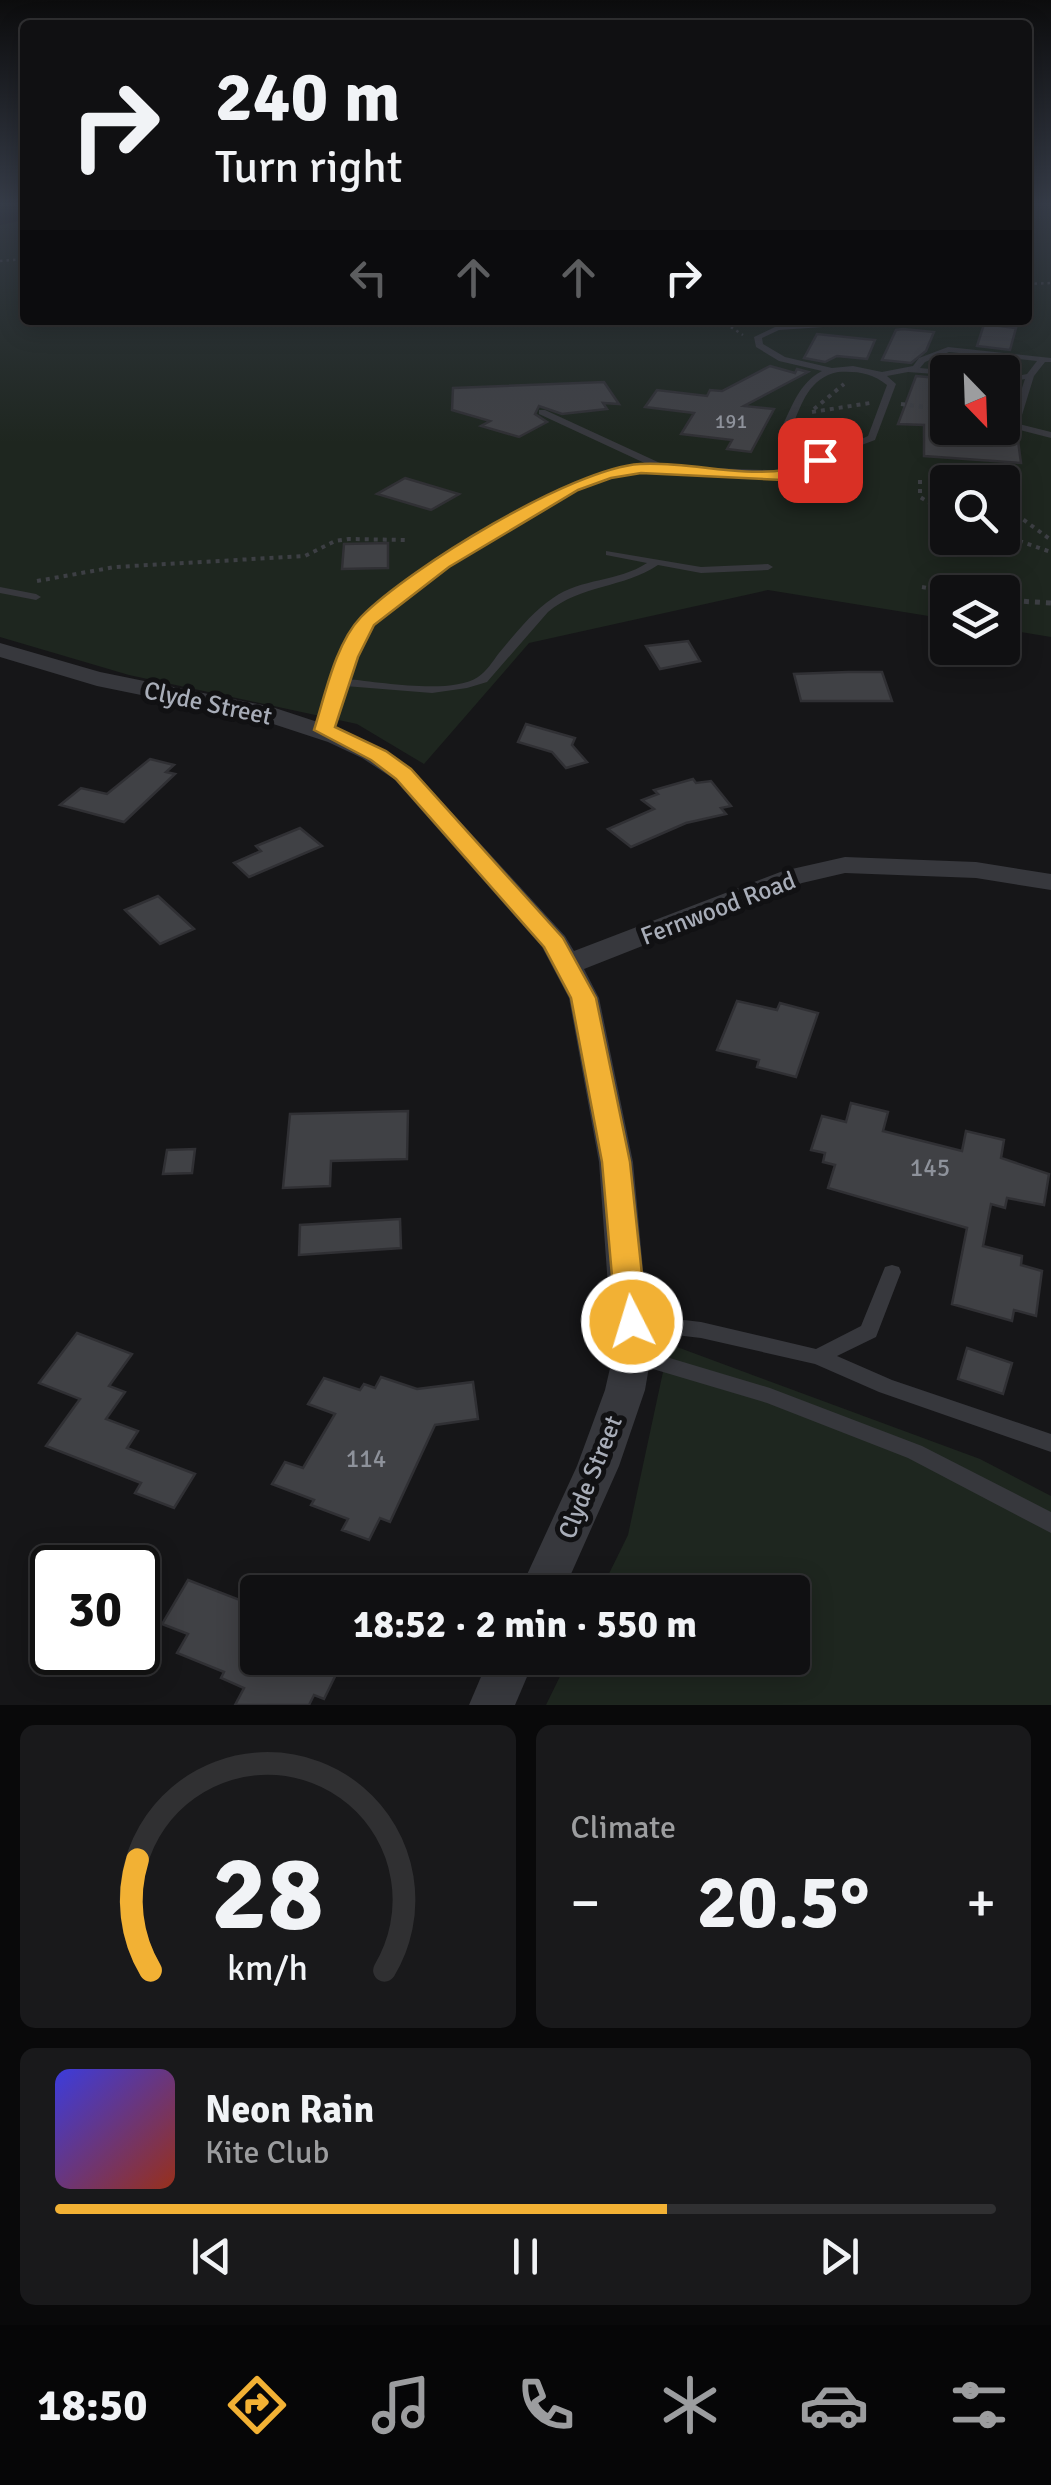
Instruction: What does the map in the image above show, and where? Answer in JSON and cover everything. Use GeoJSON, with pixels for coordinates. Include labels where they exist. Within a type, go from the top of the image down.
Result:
{"type":"FeatureCollection","features":[{"type":"Feature","properties":{"kind":"street","name":"Clyde Street"},"geometry":{"type":"LineString","coordinates":[[0,650],[105,681],[324,730],[379,756],[403,774],[555,944],[584,998],[610,1126],[632,1322],[632,1355],[625,1390],[598,1466],[549,1575]]}},
{"type":"Feature","properties":{"kind":"street","name":"Fernwood Road"},"geometry":{"type":"LineString","coordinates":[[566,965],[792,876],[845,865],[976,870],[1051,882]]}},
{"type":"Feature","properties":{"kind":"street"},"geometry":{"type":"LineString","coordinates":[[492,1705],[505,1675]]}},
{"type":"Feature","properties":{"kind":"lane"},"geometry":{"type":"LineString","coordinates":[[832,325],[771,330],[758,336],[759,345],[782,359],[830,370],[854,369],[882,375],[930,372]]}},
{"type":"Feature","properties":{"kind":"lane"},"geometry":{"type":"LineString","coordinates":[[910,370],[936,352],[952,349],[1047,360]]}},
{"type":"Feature","properties":{"kind":"lane"},"geometry":{"type":"LineString","coordinates":[[1020,408],[1030,376],[1047,360]]}},
{"type":"Feature","properties":{"kind":"lane"},"geometry":{"type":"LineString","coordinates":[[830,370],[812,377],[787,427],[794,437],[823,449],[858,445],[872,438],[892,386],[882,375]]}},
{"type":"Feature","properties":{"kind":"lane"},"geometry":{"type":"LineString","coordinates":[[1020,378],[1030,376]]}},
{"type":"Feature","properties":{"kind":"lane"},"geometry":{"type":"LineString","coordinates":[[542,412],[662,467]]}},
{"type":"Feature","properties":{"kind":"lane"},"geometry":{"type":"LineString","coordinates":[[1020,427],[1051,435]]}},
{"type":"Feature","properties":{"kind":"lane"},"geometry":{"type":"LineString","coordinates":[[324,730],[356,637],[366,622],[443,563],[582,482],[620,471],[662,467],[782,475],[816,465],[823,449]]}},
{"type":"Feature","properties":{"kind":"lane"},"geometry":{"type":"LineString","coordinates":[[610,553],[720,571],[768,567]]}},
{"type":"Feature","properties":{"kind":"lane"},"geometry":{"type":"LineString","coordinates":[[342,682],[440,688],[483,680],[531,628],[541,610],[560,597],[637,576],[656,562]]}},
{"type":"Feature","properties":{"kind":"lane"},"geometry":{"type":"LineString","coordinates":[[0,590],[36,597]]}},
{"type":"Feature","properties":{"kind":"lane"},"geometry":{"type":"LineString","coordinates":[[818,1357],[869,1331],[892,1272]]}},
{"type":"Feature","properties":{"kind":"lane"},"geometry":{"type":"LineString","coordinates":[[632,1322],[701,1330],[818,1357],[886,1386],[1051,1443]]}},
{"type":"Feature","properties":{"kind":"lane"},"geometry":{"type":"LineString","coordinates":[[632,1355],[770,1396],[915,1452],[1051,1522]]}},
{"type":"Feature","properties":{"kind":"path"},"geometry":{"type":"LineString","coordinates":[[728,325],[759,345]]}},
{"type":"Feature","properties":{"kind":"path"},"geometry":{"type":"LineString","coordinates":[[808,412],[834,394],[854,369]]}},
{"type":"Feature","properties":{"kind":"path"},"geometry":{"type":"LineString","coordinates":[[920,480],[920,497],[930,503]]}},
{"type":"Feature","properties":{"kind":"path"},"geometry":{"type":"LineString","coordinates":[[1020,517],[1051,540]]}},
{"type":"Feature","properties":{"kind":"path"},"geometry":{"type":"LineString","coordinates":[[37,581],[115,568],[305,556],[335,541],[408,540]]}},
{"type":"Feature","properties":{"kind":"path"},"geometry":{"type":"LineString","coordinates":[[1020,541],[1051,552]]}},
{"type":"Feature","properties":{"kind":"path"},"geometry":{"type":"LineString","coordinates":[[922,587],[930,588]]}},
{"type":"Feature","properties":{"kind":"path"},"geometry":{"type":"LineString","coordinates":[[1020,601],[1051,603]]}},
{"type":"Feature","properties":{"kind":"shaded area"},"geometry":{"type":"Polygon","coordinates":[[[0,285],[20,285],[20,325],[1032,325],[1032,285],[1051,285],[1051,637],[1020,632],[1020,575],[930,575],[930,616],[768,590],[529,643],[424,764],[357,724],[129,675],[0,637],[0,285]]]}},
{"type":"Feature","properties":{"kind":"shaded area"},"geometry":{"type":"Polygon","coordinates":[[[669,1344],[980,1459],[1051,1496],[1051,1705],[546,1705],[561,1675],[810,1675],[810,1575],[608,1575],[628,1535],[669,1344]]]}},
{"type":"Feature","properties":{"kind":"building"},"geometry":{"type":"Polygon","coordinates":[[[984,325],[1016,328],[1010,350],[977,346],[984,325]]]}},
{"type":"Feature","properties":{"kind":"building"},"geometry":{"type":"Polygon","coordinates":[[[896,330],[934,332],[926,351],[911,363],[882,360],[896,330]]]}},
{"type":"Feature","properties":{"kind":"building"},"geometry":{"type":"Polygon","coordinates":[[[817,334],[875,340],[867,359],[837,356],[825,362],[804,358],[817,334]]]}},
{"type":"Feature","properties":{"kind":"building"},"geometry":{"type":"Polygon","coordinates":[[[770,366],[795,373],[797,369],[808,372],[744,406],[774,409],[751,452],[727,449],[732,440],[681,434],[694,413],[645,407],[657,390],[707,396],[710,390],[722,391],[770,366]]]}},
{"type":"Feature","properties":{"kind":"building"},"geometry":{"type":"Polygon","coordinates":[[[916,376],[930,377],[930,445],[1019,445],[1021,463],[924,456],[924,425],[898,424],[916,376]]]}},
{"type":"Feature","properties":{"kind":"building"},"geometry":{"type":"Polygon","coordinates":[[[604,382],[619,404],[603,403],[607,409],[562,414],[539,406],[535,414],[547,422],[519,437],[481,426],[490,421],[452,410],[453,388],[604,382]]]}},
{"type":"Feature","properties":{"kind":"building"},"geometry":{"type":"Polygon","coordinates":[[[405,478],[459,494],[431,510],[377,494],[405,478]]]}},
{"type":"Feature","properties":{"kind":"building"},"geometry":{"type":"Polygon","coordinates":[[[388,543],[388,568],[342,569],[344,544],[388,543]]]}},
{"type":"Feature","properties":{"kind":"building"},"geometry":{"type":"Polygon","coordinates":[[[688,641],[700,661],[660,669],[646,646],[688,641]]]}},
{"type":"Feature","properties":{"kind":"building"},"geometry":{"type":"Polygon","coordinates":[[[882,672],[892,701],[801,701],[794,674],[882,672]]]}},
{"type":"Feature","properties":{"kind":"building"},"geometry":{"type":"Polygon","coordinates":[[[526,724],[575,738],[572,745],[587,762],[566,768],[552,752],[518,742],[526,724]]]}},
{"type":"Feature","properties":{"kind":"building"},"geometry":{"type":"Polygon","coordinates":[[[150,759],[174,765],[166,772],[175,774],[124,822],[60,805],[81,788],[107,794],[150,759]]]}},
{"type":"Feature","properties":{"kind":"building"},"geometry":{"type":"Polygon","coordinates":[[[693,779],[696,783],[711,781],[731,806],[721,808],[726,814],[686,823],[631,847],[608,829],[654,809],[642,800],[658,794],[654,790],[693,779]]]}},
{"type":"Feature","properties":{"kind":"building"},"geometry":{"type":"Polygon","coordinates":[[[300,828],[322,846],[249,877],[234,863],[261,851],[256,846],[300,828]]]}},
{"type":"Feature","properties":{"kind":"building"},"geometry":{"type":"Polygon","coordinates":[[[158,896],[194,929],[160,944],[125,910],[158,896]]]}},
{"type":"Feature","properties":{"kind":"building"},"geometry":{"type":"Polygon","coordinates":[[[737,1001],[777,1010],[780,1003],[818,1013],[796,1077],[757,1067],[759,1060],[717,1050],[737,1001]]]}},
{"type":"Feature","properties":{"kind":"building"},"geometry":{"type":"Polygon","coordinates":[[[851,1103],[888,1112],[883,1131],[962,1151],[966,1131],[1004,1140],[1001,1158],[1049,1174],[1044,1205],[1007,1198],[1005,1208],[991,1204],[983,1246],[1022,1256],[1021,1265],[1042,1271],[1036,1316],[1014,1310],[1012,1321],[952,1304],[967,1228],[828,1188],[835,1165],[823,1162],[825,1153],[811,1150],[822,1116],[846,1122],[851,1103]]]}},
{"type":"Feature","properties":{"kind":"building"},"geometry":{"type":"Polygon","coordinates":[[[408,1111],[407,1159],[331,1161],[330,1186],[283,1188],[290,1114],[408,1111]]]}},
{"type":"Feature","properties":{"kind":"building"},"geometry":{"type":"Polygon","coordinates":[[[195,1149],[192,1173],[163,1174],[167,1150],[195,1149]]]}},
{"type":"Feature","properties":{"kind":"building"},"geometry":{"type":"Polygon","coordinates":[[[400,1219],[401,1248],[299,1255],[300,1225],[400,1219]]]}},
{"type":"Feature","properties":{"kind":"building"},"geometry":{"type":"Polygon","coordinates":[[[77,1333],[132,1354],[109,1386],[125,1392],[106,1419],[138,1431],[127,1448],[195,1474],[174,1508],[135,1493],[141,1483],[46,1446],[80,1399],[39,1383],[77,1333]]]}},
{"type":"Feature","properties":{"kind":"building"},"geometry":{"type":"Polygon","coordinates":[[[967,1348],[1012,1363],[1003,1394],[958,1379],[967,1348]]]}},
{"type":"Feature","properties":{"kind":"building"},"geometry":{"type":"Polygon","coordinates":[[[381,1377],[417,1389],[473,1382],[478,1419],[435,1425],[390,1522],[380,1518],[369,1540],[342,1530],[348,1519],[311,1505],[314,1500],[272,1484],[285,1462],[303,1468],[335,1414],[308,1404],[324,1378],[360,1390],[364,1384],[375,1388],[381,1377]]]}},
{"type":"Feature","properties":{"kind":"building"},"geometry":{"type":"Polygon","coordinates":[[[188,1580],[240,1600],[240,1675],[336,1675],[324,1699],[314,1695],[309,1705],[235,1705],[244,1688],[221,1678],[224,1672],[177,1653],[188,1634],[162,1624],[188,1580]]]}},
{"type":"Feature","properties":{"kind":"route"},"geometry":{"type":"LineString","coordinates":[[632,1322],[616,1162],[584,998],[555,944],[403,774],[379,756],[324,730],[348,657],[366,622],[443,563],[572,487],[641,468],[782,475],[810,469],[820,460]]}}]}
